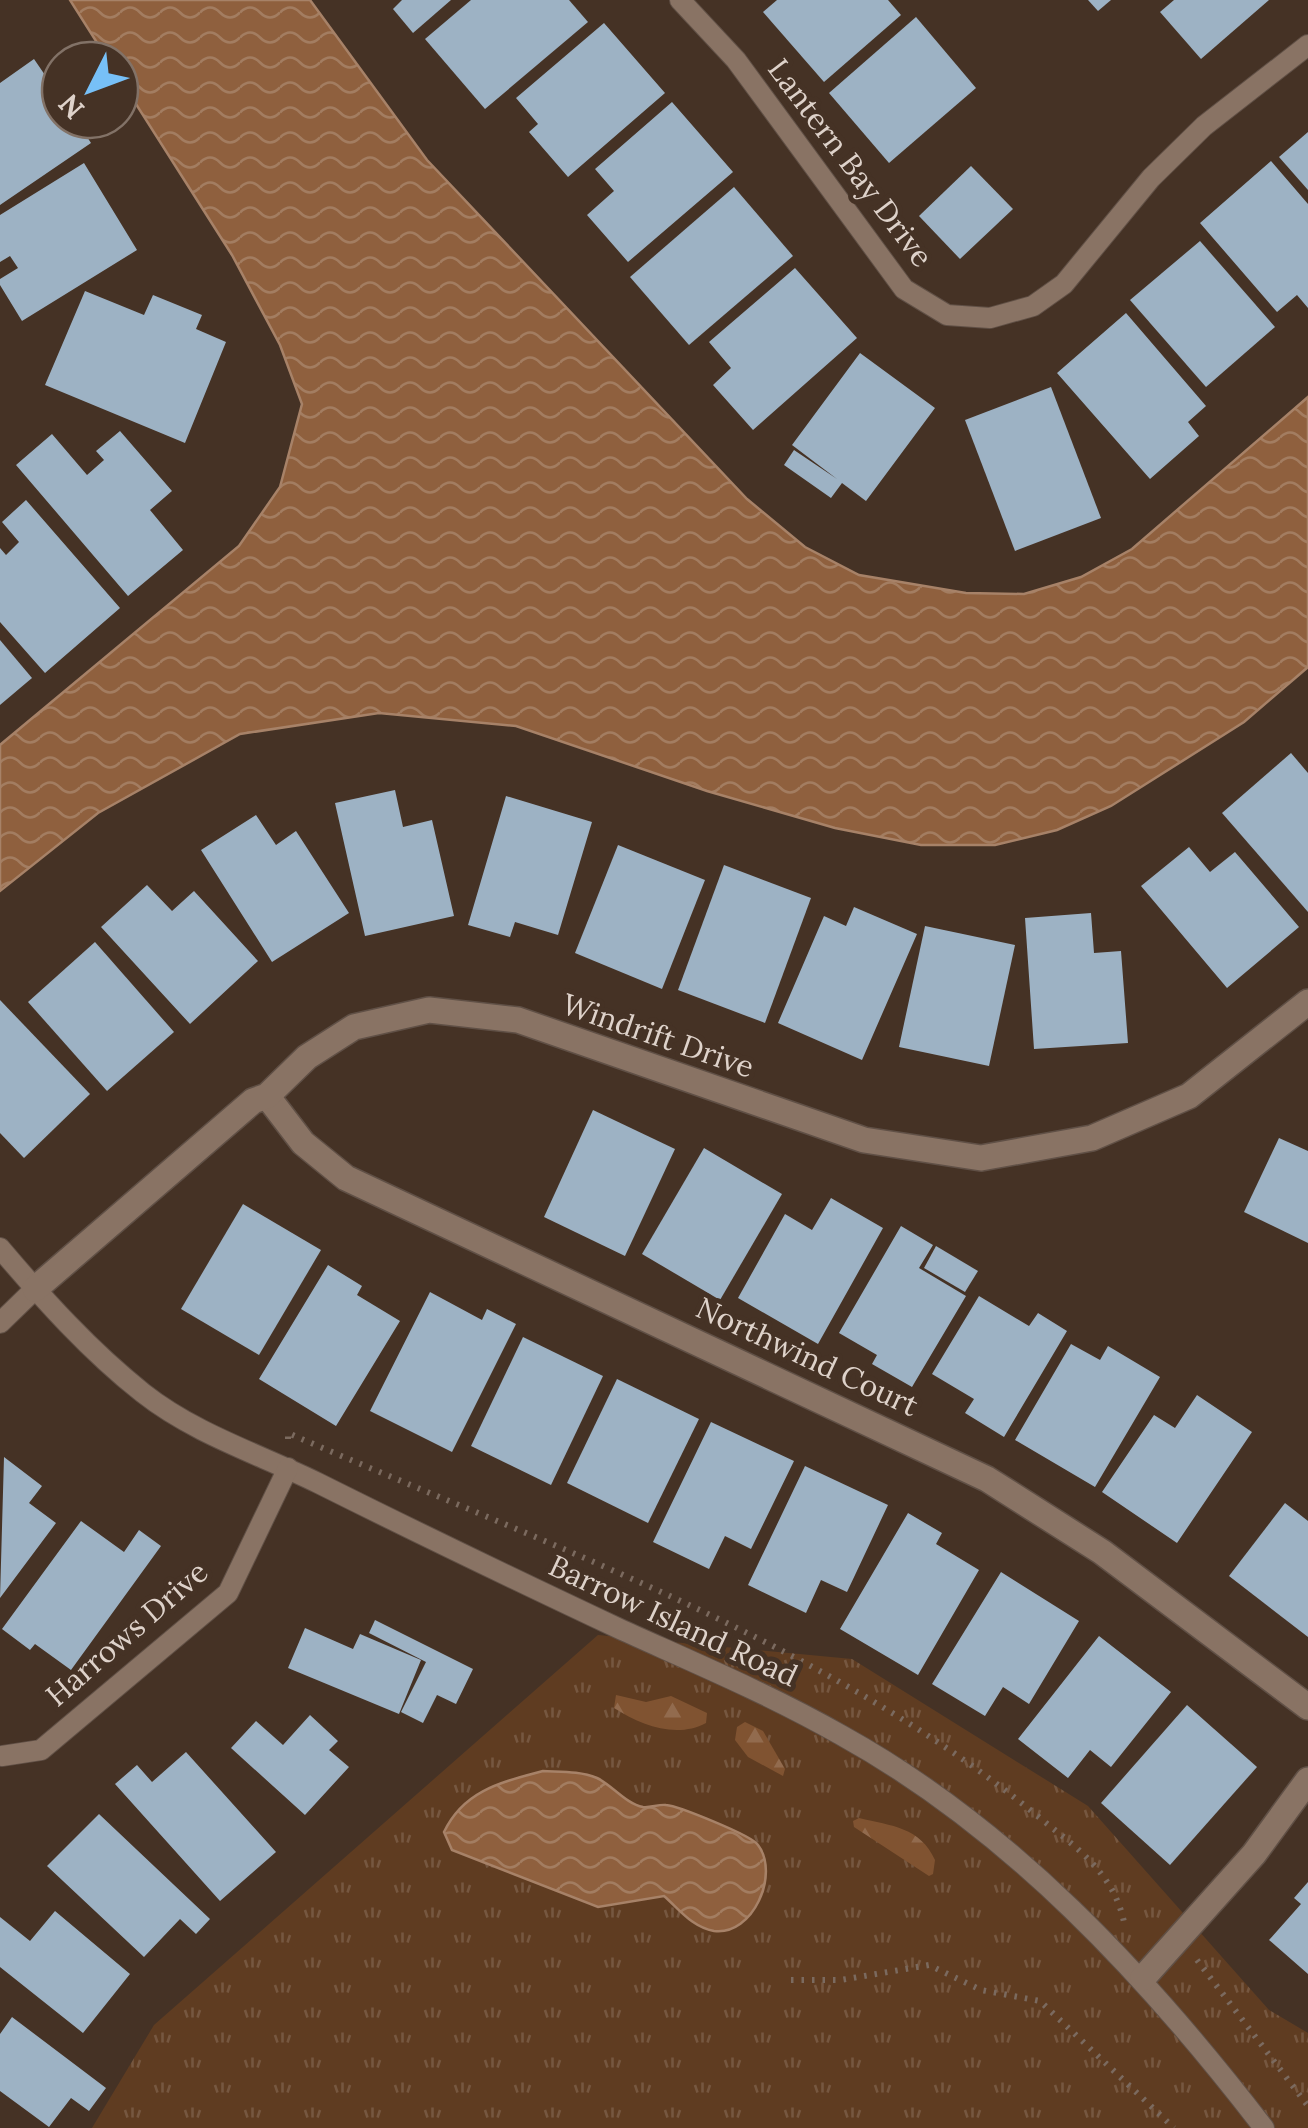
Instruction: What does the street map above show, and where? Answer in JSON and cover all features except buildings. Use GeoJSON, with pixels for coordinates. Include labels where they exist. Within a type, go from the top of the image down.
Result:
{"type":"FeatureCollection","features":[{"type":"Feature","properties":{"kind":"street","name":"Windrift Drive"},"geometry":{"type":"LineString","coordinates":[[35,1289],[253,1101],[267,1096],[306,1057],[354,1028],[429,1010],[518,1020],[864,1140],[981,1158],[1092,1138],[1189,1096],[1308,1002]]}},
{"type":"Feature","properties":{"kind":"street","name":"Northwind Court"},"geometry":{"type":"LineString","coordinates":[[267,1096],[303,1143],[346,1178],[870,1420],[987,1479],[1102,1552],[1308,1707]]}},
{"type":"Feature","properties":{"kind":"street"},"geometry":{"type":"LineString","coordinates":[[1144,1978],[1254,1854],[1308,1780]]}},
{"type":"Feature","properties":{"kind":"lane","name":"Lantern Bay Drive"},"geometry":{"type":"LineString","coordinates":[[680,0],[736,60],[886,268],[904,289],[947,316],[990,318],[1033,306],[1064,284],[1152,178],[1204,126],[1308,45]]}},
{"type":"Feature","properties":{"kind":"lane","name":"Barrow Island Road"},"geometry":{"type":"LineString","coordinates":[[0,1248],[90,1348],[146,1396],[222,1441],[288,1468],[841,1734],[949,1806],[1144,1978],[1264,2128]]}},
{"type":"Feature","properties":{"kind":"lane"},"geometry":{"type":"LineString","coordinates":[[0,1324],[35,1289]]}},
{"type":"Feature","properties":{"kind":"lane","name":"Harrows Drive"},"geometry":{"type":"LineString","coordinates":[[1,1757],[41,1750],[228,1592],[288,1468]]}},
{"type":"Feature","properties":{"kind":"path"},"geometry":{"type":"LineString","coordinates":[[1187,1948],[1308,2106]]}},
{"type":"Feature","properties":{"kind":"path"},"geometry":{"type":"LineString","coordinates":[[792,1980],[840,1980],[913,1964],[929,1966],[981,1990],[1040,2001],[1174,2128]]}},
{"type":"Feature","properties":{"kind":"green space"},"geometry":{"type":"Polygon","coordinates":[[[598,1635],[852,1659],[1088,1806],[1269,2010],[1308,2033],[1308,2128],[92,2128],[154,2025],[598,1635]]]}},
{"type":"Feature","properties":{"kind":"green space"},"geometry":{"type":"Polygon","coordinates":[[[616,1695],[646,1702],[671,1696],[707,1713],[706,1723],[683,1730],[659,1728],[614,1708],[616,1695]]]}},
{"type":"Feature","properties":{"kind":"green space"},"geometry":{"type":"Polygon","coordinates":[[[745,1722],[763,1731],[785,1769],[783,1776],[748,1757],[735,1740],[737,1727],[745,1722]]]}},
{"type":"Feature","properties":{"kind":"green space"},"geometry":{"type":"Polygon","coordinates":[[[859,1818],[913,1834],[935,1860],[933,1874],[929,1876],[854,1827],[853,1821],[859,1818]]]}},
{"type":"Feature","properties":{"kind":"water"},"geometry":{"type":"Polygon","coordinates":[[[70,0],[310,0],[427,160],[747,499],[805,547],[859,575],[966,593],[1024,594],[1081,577],[1132,549],[1308,397],[1308,667],[1244,722],[1111,806],[1057,830],[995,845],[921,845],[835,828],[707,791],[516,726],[379,713],[240,734],[98,813],[0,891],[0,745],[239,546],[280,487],[302,404],[280,345],[232,255],[140,110],[140,40],[95,40],[70,0]]]}},
{"type":"Feature","properties":{"kind":"water"},"geometry":{"type":"Polygon","coordinates":[[[543,1771],[591,1776],[637,1805],[673,1807],[753,1840],[764,1857],[766,1871],[759,1901],[751,1914],[728,1930],[714,1931],[693,1922],[664,1896],[598,1907],[452,1850],[444,1832],[462,1806],[499,1784],[543,1771]]]}}]}
